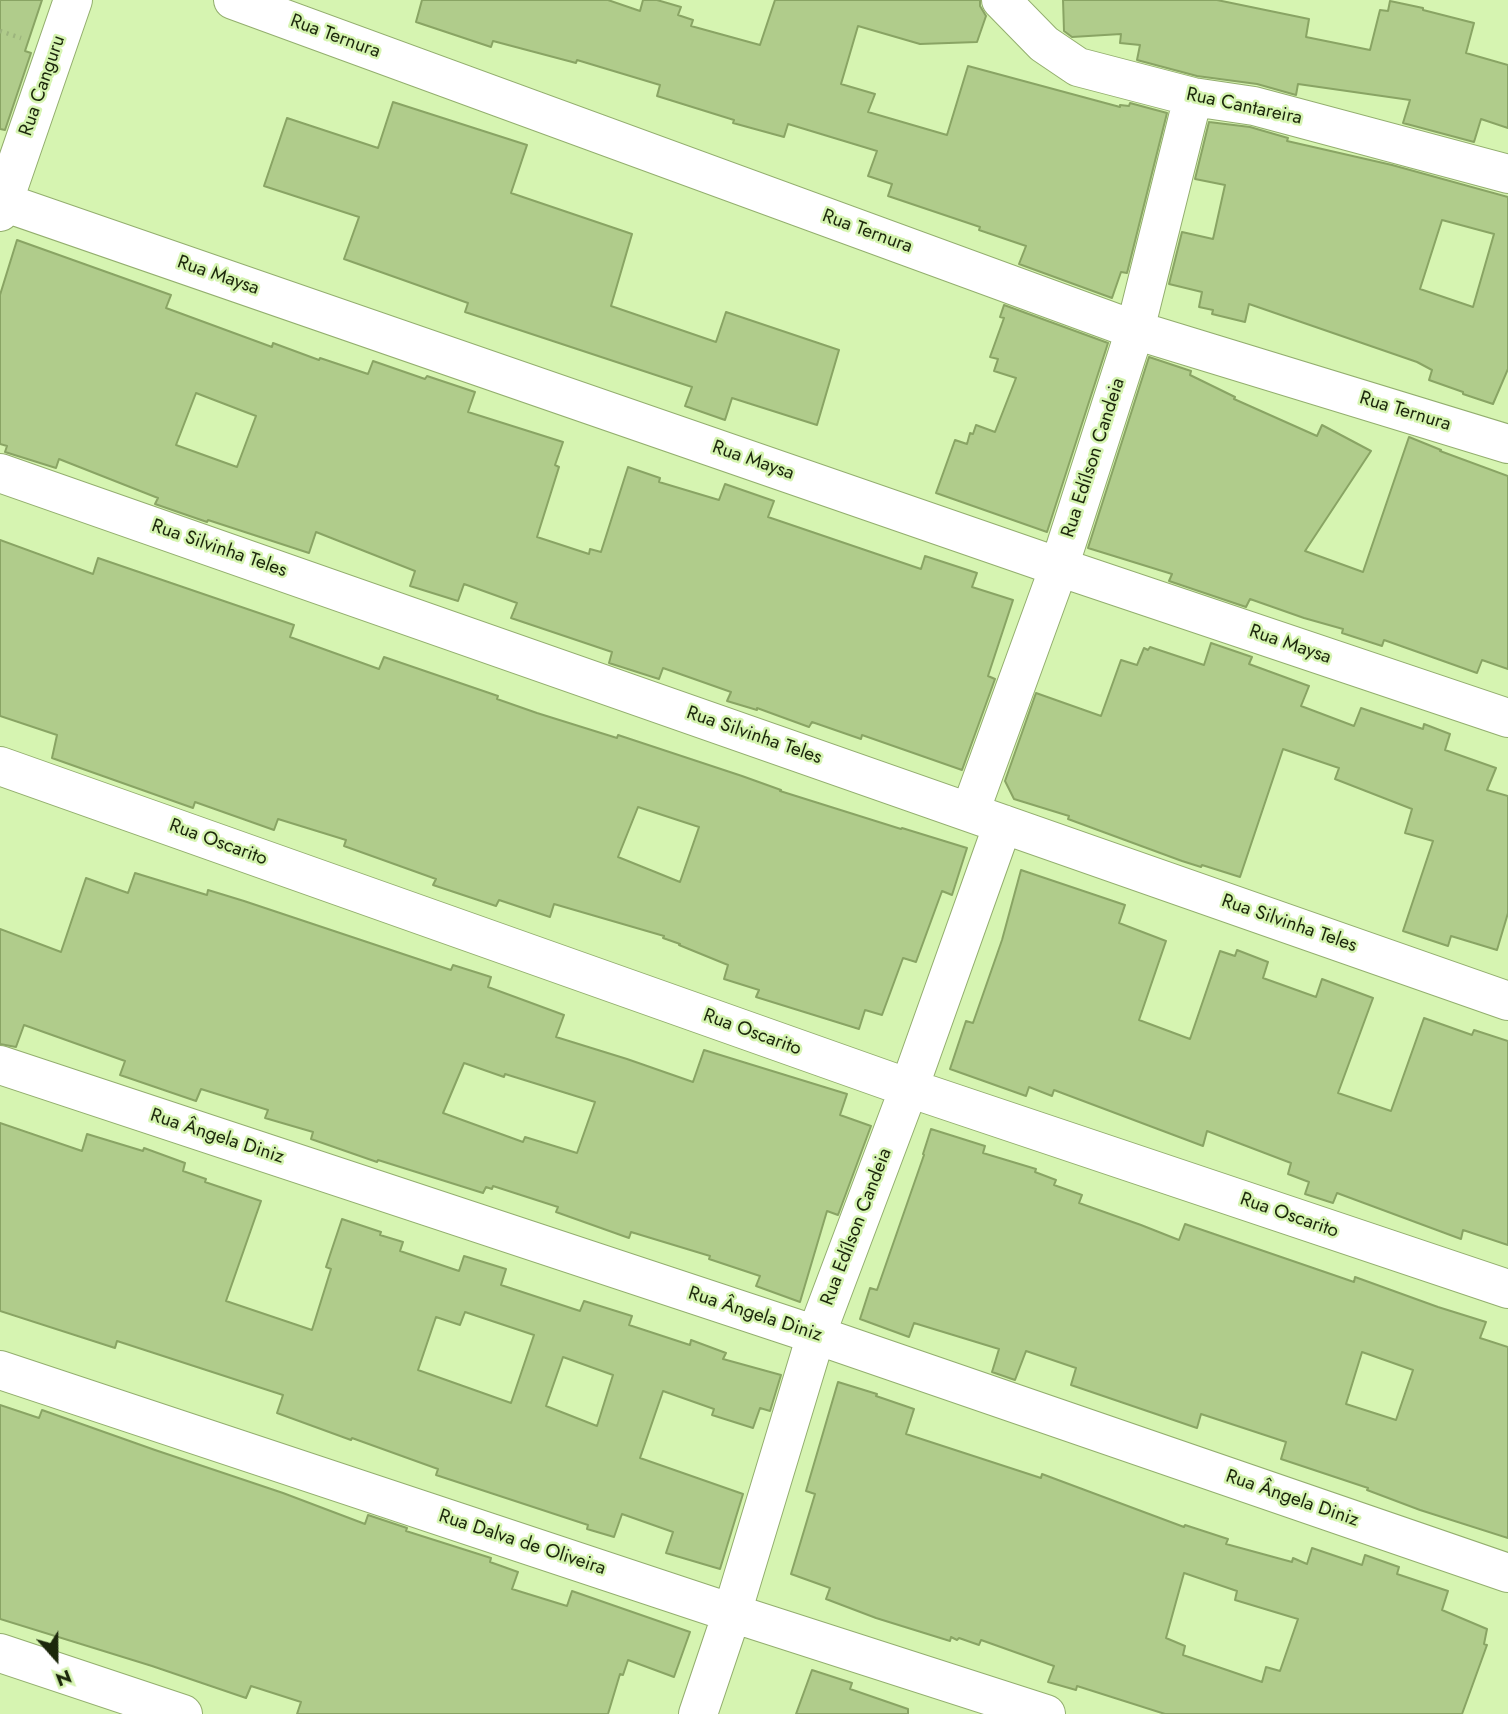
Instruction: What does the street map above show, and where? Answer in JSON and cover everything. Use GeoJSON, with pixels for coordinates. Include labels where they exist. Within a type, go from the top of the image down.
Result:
{"type":"FeatureCollection","features":[{"type":"Feature","properties":{"kind":"street","name":"Rua Canguru"},"geometry":{"type":"LineString","coordinates":[[1,205],[73,0]]}},
{"type":"Feature","properties":{"kind":"street","name":"Rua Ternura"},"geometry":{"type":"LineString","coordinates":[[233,0],[1135,330],[1508,443]]}},
{"type":"Feature","properties":{"kind":"street","name":"Rua Cantareira"},"geometry":{"type":"LineString","coordinates":[[1001,0],[1044,44],[1078,67],[1193,97],[1254,106],[1508,174]]}},
{"type":"Feature","properties":{"kind":"street","name":"Rua Edílson Candeia"},"geometry":{"type":"LineString","coordinates":[[698,1714],[732,1613],[816,1335],[909,1088],[1059,567],[1135,330],[1193,97]]}},
{"type":"Feature","properties":{"kind":"street","name":"Rua Maysa"},"geometry":{"type":"LineString","coordinates":[[1,205],[1508,718]]}},
{"type":"Feature","properties":{"kind":"street","name":"Rua Silvinha Teles"},"geometry":{"type":"LineString","coordinates":[[0,473],[1508,1001]]}},
{"type":"Feature","properties":{"kind":"street","name":"Rua Oscarito"},"geometry":{"type":"LineString","coordinates":[[0,766],[909,1088],[1508,1289]]}},
{"type":"Feature","properties":{"kind":"street","name":"Rua Ângela Diniz"},"geometry":{"type":"LineString","coordinates":[[0,1065],[816,1335],[1508,1573]]}},
{"type":"Feature","properties":{"kind":"street","name":"Rua Dalva de Oliveira"},"geometry":{"type":"LineString","coordinates":[[0,1370],[732,1613],[1046,1714]]}},
{"type":"Feature","properties":{"kind":"street"},"geometry":{"type":"LineString","coordinates":[[0,1653],[183,1714]]}},
{"type":"Feature","properties":{"kind":"building"},"geometry":{"type":"Polygon","coordinates":[[[0,0],[42,0],[25,51],[31,53],[5,130],[0,129],[0,0]]]}},
{"type":"Feature","properties":{"kind":"building"},"geometry":{"type":"Polygon","coordinates":[[[422,0],[608,0],[640,11],[643,0],[657,0],[681,7],[678,15],[693,20],[691,26],[760,45],[775,0],[980,0],[980,6],[986,16],[977,42],[920,44],[858,26],[841,84],[875,94],[868,112],[947,135],[968,66],[1120,107],[1129,106],[1130,103],[1167,113],[1127,273],[1121,272],[1112,298],[1019,264],[1026,246],[979,230],[980,227],[888,196],[892,184],[868,176],[877,151],[788,124],[784,137],[733,123],[734,120],[657,96],[660,85],[577,60],[576,63],[493,41],[491,47],[416,22],[422,0]]]}},
{"type":"Feature","properties":{"kind":"building"},"geometry":{"type":"Polygon","coordinates":[[[1063,0],[1217,0],[1309,19],[1306,37],[1370,50],[1380,10],[1388,11],[1390,1],[1423,8],[1474,23],[1466,53],[1508,65],[1508,128],[1481,119],[1474,142],[1403,123],[1410,100],[1298,84],[1296,95],[1257,84],[1197,76],[1137,60],[1140,45],[1120,43],[1121,34],[1072,37],[1064,31],[1063,0]]]}},
{"type":"Feature","properties":{"kind":"building"},"geometry":{"type":"Polygon","coordinates":[[[393,102],[527,145],[511,193],[632,234],[611,306],[716,342],[726,312],[839,350],[817,425],[732,398],[725,420],[685,406],[692,387],[465,312],[468,303],[344,259],[359,217],[264,186],[287,118],[378,148],[393,102]]]}},
{"type":"Feature","properties":{"kind":"building"},"geometry":{"type":"Polygon","coordinates":[[[1209,122],[1250,127],[1288,138],[1287,141],[1392,165],[1508,197],[1508,369],[1493,404],[1429,380],[1432,370],[1417,362],[1249,304],[1245,322],[1212,314],[1213,310],[1199,307],[1202,292],[1169,284],[1182,232],[1213,239],[1225,185],[1195,179],[1209,122]],[[1442,220],[1420,289],[1473,307],[1494,234],[1442,220]]]}},
{"type":"Feature","properties":{"kind":"building"},"geometry":{"type":"Polygon","coordinates":[[[17,240],[171,295],[166,308],[272,347],[273,343],[368,374],[373,361],[425,379],[427,376],[475,392],[468,412],[563,442],[555,465],[559,467],[537,537],[589,554],[590,549],[601,552],[628,467],[660,478],[659,482],[719,500],[725,484],[774,501],[768,517],[921,569],[925,556],[977,573],[972,587],[1013,600],[988,676],[995,679],[962,770],[862,735],[861,739],[812,722],[809,727],[757,708],[727,701],[731,692],[663,668],[659,679],[609,663],[612,652],[511,618],[517,603],[464,584],[458,601],[410,586],[415,571],[316,532],[309,553],[155,504],[158,498],[59,459],[56,468],[5,452],[7,446],[0,444],[0,295],[17,240]],[[196,393],[176,445],[237,467],[256,416],[196,393]]]}},
{"type":"Feature","properties":{"kind":"building"},"geometry":{"type":"Polygon","coordinates":[[[1004,305],[1108,343],[1047,532],[936,493],[955,440],[967,444],[976,425],[995,432],[1016,378],[994,371],[998,359],[990,357],[1004,318],[1000,317],[1004,305]]]}},
{"type":"Feature","properties":{"kind":"building"},"geometry":{"type":"Polygon","coordinates":[[[1149,357],[1191,371],[1190,375],[1235,397],[1234,399],[1317,436],[1322,425],[1371,451],[1305,551],[1363,572],[1409,437],[1508,476],[1508,669],[1482,660],[1477,673],[1384,640],[1382,646],[1342,633],[1343,629],[1250,599],[1246,607],[1169,581],[1172,574],[1088,548],[1149,357]]]}},
{"type":"Feature","properties":{"kind":"building"},"geometry":{"type":"Polygon","coordinates":[[[0,540],[93,574],[98,558],[294,625],[290,637],[379,669],[384,657],[498,696],[497,699],[537,713],[617,738],[618,735],[780,791],[967,848],[952,895],[942,891],[916,962],[903,958],[882,1015],[865,1010],[859,1029],[756,997],[759,990],[724,979],[728,965],[663,938],[664,936],[554,904],[550,917],[499,900],[496,906],[433,885],[436,879],[344,846],[346,840],[278,819],[274,830],[195,802],[193,808],[52,758],[57,735],[0,716],[0,540]],[[638,807],[618,857],[680,882],[699,827],[638,807]]]}},
{"type":"Feature","properties":{"kind":"building"},"geometry":{"type":"Polygon","coordinates":[[[1211,643],[1252,657],[1249,664],[1309,686],[1301,706],[1354,726],[1361,708],[1423,729],[1424,724],[1450,734],[1445,750],[1496,768],[1487,790],[1508,796],[1508,913],[1497,950],[1451,936],[1448,946],[1403,931],[1433,841],[1405,833],[1412,809],[1335,779],[1339,768],[1283,749],[1240,877],[1182,861],[1068,819],[1069,816],[1014,799],[1005,781],[1036,693],[1101,716],[1121,660],[1137,665],[1144,648],[1148,650],[1150,647],[1204,665],[1211,643]]]}},
{"type":"Feature","properties":{"kind":"building"},"geometry":{"type":"Polygon","coordinates":[[[1021,870],[1125,905],[1119,923],[1166,941],[1139,1020],[1190,1039],[1220,951],[1235,956],[1237,950],[1268,962],[1263,978],[1316,997],[1322,979],[1373,998],[1338,1093],[1391,1111],[1424,1018],[1472,1035],[1474,1030],[1508,1041],[1508,1245],[1463,1230],[1461,1239],[1337,1193],[1333,1203],[1305,1194],[1309,1182],[1288,1174],[1291,1163],[1207,1131],[1203,1146],[1054,1090],[1052,1096],[1029,1087],[1026,1096],[950,1069],[966,1021],[973,1023],[1002,940],[1021,870]]]}},
{"type":"Feature","properties":{"kind":"building"},"geometry":{"type":"Polygon","coordinates":[[[135,873],[207,895],[208,890],[244,901],[451,970],[453,965],[491,977],[488,987],[564,1015],[556,1037],[693,1082],[704,1050],[847,1094],[840,1115],[871,1126],[838,1215],[827,1211],[800,1302],[756,1286],[760,1276],[709,1259],[710,1256],[631,1232],[629,1238],[556,1212],[558,1207],[493,1186],[492,1189],[486,1187],[483,1193],[378,1160],[377,1162],[311,1139],[313,1132],[265,1118],[268,1110],[201,1089],[196,1101],[120,1075],[125,1061],[24,1025],[16,1047],[0,1044],[0,929],[61,952],[86,878],[128,893],[135,873]],[[464,1063],[443,1113],[523,1142],[525,1137],[577,1153],[595,1102],[505,1074],[504,1077],[464,1063]]]}},
{"type":"Feature","properties":{"kind":"building"},"geometry":{"type":"Polygon","coordinates":[[[0,1123],[82,1151],[87,1134],[143,1151],[144,1148],[185,1163],[183,1171],[206,1179],[205,1182],[261,1201],[226,1301],[312,1330],[331,1269],[326,1267],[342,1219],[403,1242],[400,1251],[459,1271],[464,1256],[506,1269],[501,1285],[580,1311],[584,1301],[632,1316],[629,1325],[690,1345],[691,1340],[726,1353],[723,1359],[781,1375],[770,1411],[760,1408],[753,1428],[712,1415],[714,1409],[663,1391],[640,1458],[743,1494],[720,1569],[666,1553],[673,1532],[622,1514],[614,1537],[587,1529],[588,1525],[436,1475],[438,1469],[277,1413],[283,1395],[117,1341],[115,1348],[0,1311],[0,1123]],[[465,1312],[460,1325],[436,1317],[418,1370],[511,1403],[534,1335],[465,1312]],[[563,1357],[546,1406],[597,1426],[613,1375],[563,1357]]]}},
{"type":"Feature","properties":{"kind":"building"},"geometry":{"type":"Polygon","coordinates":[[[931,1129],[985,1146],[983,1153],[1036,1169],[1035,1172],[1056,1180],[1054,1185],[1082,1195],[1079,1203],[1179,1240],[1185,1224],[1354,1282],[1355,1277],[1486,1322],[1480,1338],[1508,1347],[1508,1538],[1420,1510],[1367,1490],[1368,1488],[1281,1459],[1286,1442],[1201,1414],[1197,1428],[1071,1385],[1076,1368],[1026,1351],[1015,1380],[992,1372],[999,1349],[914,1323],[909,1337],[860,1319],[870,1288],[877,1290],[931,1129]],[[1362,1352],[1346,1404],[1396,1420],[1413,1370],[1362,1352]]]}},
{"type":"Feature","properties":{"kind":"building"},"geometry":{"type":"Polygon","coordinates":[[[838,1382],[914,1409],[906,1434],[1041,1478],[1042,1474],[1184,1527],[1185,1525],[1228,1539],[1226,1544],[1292,1562],[1293,1558],[1307,1564],[1312,1548],[1362,1565],[1365,1555],[1399,1567],[1397,1574],[1448,1591],[1442,1610],[1487,1629],[1484,1644],[1487,1645],[1462,1714],[1165,1714],[1077,1686],[1076,1690],[1048,1682],[1054,1666],[981,1640],[979,1645],[959,1638],[957,1640],[951,1637],[950,1641],[826,1599],[830,1588],[791,1574],[815,1494],[806,1491],[838,1382]],[[1184,1573],[1166,1638],[1185,1646],[1183,1655],[1262,1682],[1266,1667],[1280,1671],[1298,1619],[1235,1600],[1237,1591],[1184,1573]]]}},
{"type":"Feature","properties":{"kind":"building"},"geometry":{"type":"Polygon","coordinates":[[[0,1405],[39,1418],[42,1410],[365,1524],[368,1515],[407,1528],[406,1531],[491,1558],[490,1562],[518,1572],[512,1589],[567,1606],[572,1591],[690,1632],[674,1677],[628,1660],[623,1675],[620,1674],[608,1714],[297,1714],[301,1702],[251,1686],[246,1698],[0,1619],[0,1405]]]}},
{"type":"Feature","properties":{"kind":"building"},"geometry":{"type":"Polygon","coordinates":[[[812,1670],[852,1683],[850,1689],[908,1709],[908,1714],[796,1714],[812,1670]]]}}]}
